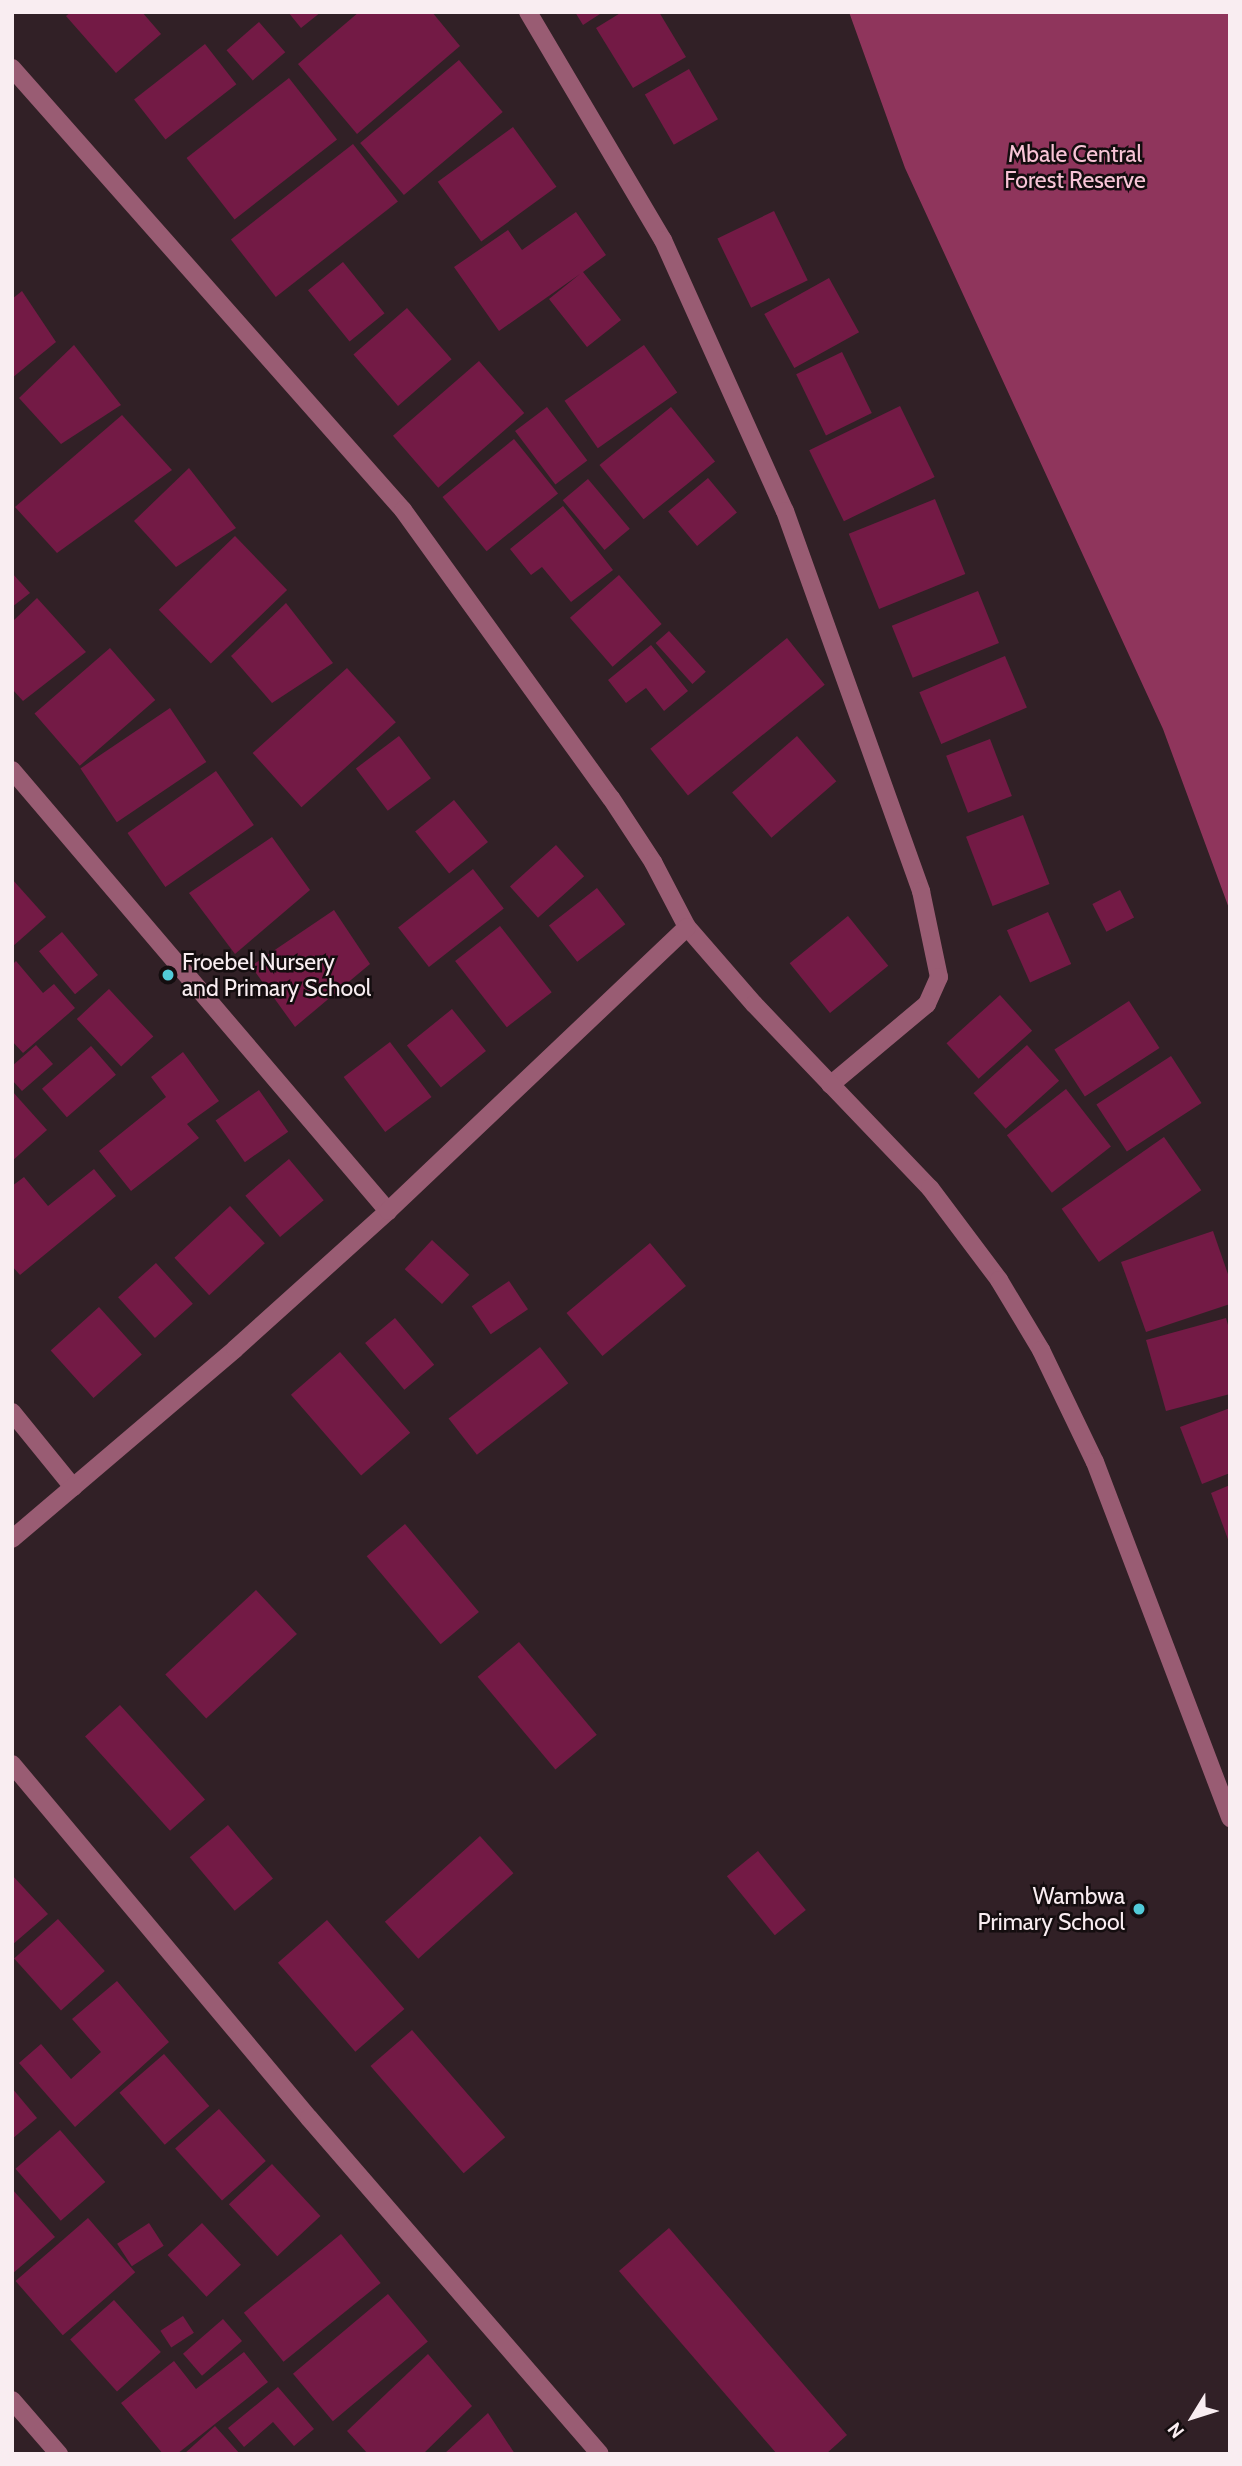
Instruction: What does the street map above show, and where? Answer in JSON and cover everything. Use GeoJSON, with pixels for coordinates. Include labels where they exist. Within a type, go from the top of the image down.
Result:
{"type":"FeatureCollection","features":[{"type":"Feature","properties":{"kind":"street"},"geometry":{"type":"LineString","coordinates":[[527,12],[663,240],[785,511],[921,891],[939,977],[927,1004],[830,1085]]}},
{"type":"Feature","properties":{"kind":"street"},"geometry":{"type":"LineString","coordinates":[[12,68],[403,510],[611,798],[653,862],[687,927],[830,1085],[930,1188],[999,1280],[1041,1350],[1095,1462],[1230,1818]]}},
{"type":"Feature","properties":{"kind":"street"},"geometry":{"type":"LineString","coordinates":[[12,770],[388,1211]]}},
{"type":"Feature","properties":{"kind":"street"},"geometry":{"type":"LineString","coordinates":[[12,1539],[235,1349],[388,1211],[687,927]]}},
{"type":"Feature","properties":{"kind":"street"},"geometry":{"type":"LineString","coordinates":[[12,1412],[73,1487]]}},
{"type":"Feature","properties":{"kind":"street"},"geometry":{"type":"LineString","coordinates":[[12,1764],[309,2118],[600,2454]]}},
{"type":"Feature","properties":{"kind":"street"},"geometry":{"type":"LineString","coordinates":[[12,2400],[59,2454]]}},
{"type":"Feature","properties":{"kind":"green space","name":"Mbale Central Forest Reserve"},"geometry":{"type":"Polygon","coordinates":[[[849,12],[1230,12],[1230,911],[1163,729],[905,168],[849,12]]]}},
{"type":"Feature","properties":{"kind":"building"},"geometry":{"type":"Polygon","coordinates":[[[71,12],[142,12],[161,34],[116,73],[66,16],[71,12]]]}},
{"type":"Feature","properties":{"kind":"building"},"geometry":{"type":"Polygon","coordinates":[[[288,12],[321,12],[301,28],[288,12]]]}},
{"type":"Feature","properties":{"kind":"building"},"geometry":{"type":"Polygon","coordinates":[[[359,12],[432,12],[460,46],[357,134],[298,64],[359,12]]]}},
{"type":"Feature","properties":{"kind":"building"},"geometry":{"type":"Polygon","coordinates":[[[575,12],[603,12],[583,25],[575,12]]]}},
{"type":"Feature","properties":{"kind":"building"},"geometry":{"type":"Polygon","coordinates":[[[622,12],[659,12],[686,57],[633,88],[596,28],[622,12]]]}},
{"type":"Feature","properties":{"kind":"building"},"geometry":{"type":"Polygon","coordinates":[[[259,22],[285,52],[253,80],[227,50],[259,22]]]}},
{"type":"Feature","properties":{"kind":"building"},"geometry":{"type":"Polygon","coordinates":[[[205,44],[236,84],[165,140],[134,99],[205,44]]]}},
{"type":"Feature","properties":{"kind":"building"},"geometry":{"type":"Polygon","coordinates":[[[459,60],[503,112],[404,195],[360,143],[459,60]]]}},
{"type":"Feature","properties":{"kind":"building"},"geometry":{"type":"Polygon","coordinates":[[[689,69],[718,119],[674,145],[645,94],[689,69]]]}},
{"type":"Feature","properties":{"kind":"building"},"geometry":{"type":"Polygon","coordinates":[[[289,78],[337,139],[235,220],[187,158],[289,78]]]}},
{"type":"Feature","properties":{"kind":"building"},"geometry":{"type":"Polygon","coordinates":[[[513,127],[556,187],[481,242],[438,182],[513,127]]]}},
{"type":"Feature","properties":{"kind":"building"},"geometry":{"type":"Polygon","coordinates":[[[353,144],[398,202],[276,297],[231,239],[353,144]]]}},
{"type":"Feature","properties":{"kind":"building"},"geometry":{"type":"Polygon","coordinates":[[[774,211],[808,280],[751,308],[717,239],[774,211]]]}},
{"type":"Feature","properties":{"kind":"building"},"geometry":{"type":"Polygon","coordinates":[[[576,212],[606,255],[583,272],[621,320],[587,347],[549,299],[580,274],[499,331],[454,267],[508,230],[522,250],[576,212]]]}},
{"type":"Feature","properties":{"kind":"building"},"geometry":{"type":"Polygon","coordinates":[[[343,262],[385,313],[350,342],[308,290],[343,262]]]}},
{"type":"Feature","properties":{"kind":"building"},"geometry":{"type":"Polygon","coordinates":[[[829,278],[859,332],[794,368],[764,314],[829,278]]]}},
{"type":"Feature","properties":{"kind":"building"},"geometry":{"type":"Polygon","coordinates":[[[22,291],[56,342],[12,378],[12,299],[22,291]]]}},
{"type":"Feature","properties":{"kind":"building"},"geometry":{"type":"Polygon","coordinates":[[[407,308],[452,359],[398,406],[353,355],[407,308]]]}},
{"type":"Feature","properties":{"kind":"building"},"geometry":{"type":"Polygon","coordinates":[[[74,345],[121,405],[61,444],[19,398],[74,345]]]}},
{"type":"Feature","properties":{"kind":"building"},"geometry":{"type":"Polygon","coordinates":[[[644,345],[677,393],[598,448],[565,401],[644,345]]]}},
{"type":"Feature","properties":{"kind":"building"},"geometry":{"type":"Polygon","coordinates":[[[842,352],[872,413],[826,435],[796,374],[842,352]]]}},
{"type":"Feature","properties":{"kind":"building"},"geometry":{"type":"Polygon","coordinates":[[[479,361],[524,413],[438,488],[393,436],[479,361]]]}},
{"type":"Feature","properties":{"kind":"building"},"geometry":{"type":"Polygon","coordinates":[[[900,406],[935,477],[844,521],[809,450],[900,406]]]}},
{"type":"Feature","properties":{"kind":"building"},"geometry":{"type":"Polygon","coordinates":[[[547,407],[587,461],[555,485],[515,431],[547,407]]]}},
{"type":"Feature","properties":{"kind":"building"},"geometry":{"type":"Polygon","coordinates":[[[671,407],[715,461],[644,519],[600,465],[671,407]]]}},
{"type":"Feature","properties":{"kind":"building"},"geometry":{"type":"Polygon","coordinates":[[[122,415],[172,470],[57,553],[15,507],[122,415]]]}},
{"type":"Feature","properties":{"kind":"building"},"geometry":{"type":"Polygon","coordinates":[[[514,439],[558,493],[487,551],[443,497],[514,439]]]}},
{"type":"Feature","properties":{"kind":"building"},"geometry":{"type":"Polygon","coordinates":[[[189,468],[236,528],[176,567],[134,521],[189,468]]]}},
{"type":"Feature","properties":{"kind":"building"},"geometry":{"type":"Polygon","coordinates":[[[708,478],[737,512],[697,546],[668,511],[708,478]]]}},
{"type":"Feature","properties":{"kind":"building"},"geometry":{"type":"Polygon","coordinates":[[[588,479],[630,529],[605,550],[563,500],[588,479]]]}},
{"type":"Feature","properties":{"kind":"building"},"geometry":{"type":"Polygon","coordinates":[[[935,499],[965,574],[879,609],[849,534],[935,499]]]}},
{"type":"Feature","properties":{"kind":"building"},"geometry":{"type":"Polygon","coordinates":[[[563,506],[613,570],[571,602],[542,567],[531,575],[510,549],[563,506]]]}},
{"type":"Feature","properties":{"kind":"building"},"geometry":{"type":"Polygon","coordinates":[[[235,536],[287,590],[211,664],[159,610],[235,536]]]}},
{"type":"Feature","properties":{"kind":"building"},"geometry":{"type":"Polygon","coordinates":[[[12,573],[30,593],[12,607],[12,573]]]}},
{"type":"Feature","properties":{"kind":"building"},"geometry":{"type":"Polygon","coordinates":[[[619,575],[662,624],[613,667],[570,618],[619,575]]]}},
{"type":"Feature","properties":{"kind":"building"},"geometry":{"type":"Polygon","coordinates":[[[978,591],[999,643],[913,678],[892,626],[978,591]]]}},
{"type":"Feature","properties":{"kind":"building"},"geometry":{"type":"Polygon","coordinates":[[[37,598],[86,652],[23,701],[12,689],[12,622],[37,598]]]}},
{"type":"Feature","properties":{"kind":"building"},"geometry":{"type":"Polygon","coordinates":[[[286,603],[333,663],[272,703],[231,656],[286,603]]]}},
{"type":"Feature","properties":{"kind":"building"},"geometry":{"type":"Polygon","coordinates":[[[669,631],[706,672],[692,684],[656,643],[669,631]]]}},
{"type":"Feature","properties":{"kind":"building"},"geometry":{"type":"Polygon","coordinates":[[[787,638],[825,685],[688,795],[650,749],[787,638]]]}},
{"type":"Feature","properties":{"kind":"building"},"geometry":{"type":"Polygon","coordinates":[[[651,645],[688,691],[664,711],[646,688],[626,703],[608,680],[651,645]]]}},
{"type":"Feature","properties":{"kind":"building"},"geometry":{"type":"Polygon","coordinates":[[[110,648],[155,700],[80,766],[35,714],[110,648]]]}},
{"type":"Feature","properties":{"kind":"building"},"geometry":{"type":"Polygon","coordinates":[[[1005,656],[1027,708],[941,744],[919,692],[1005,656]]]}},
{"type":"Feature","properties":{"kind":"building"},"geometry":{"type":"Polygon","coordinates":[[[347,668],[396,722],[301,807],[253,753],[347,668]]]}},
{"type":"Feature","properties":{"kind":"building"},"geometry":{"type":"Polygon","coordinates":[[[170,708],[206,762],[117,822],[80,768],[170,708]]]}},
{"type":"Feature","properties":{"kind":"building"},"geometry":{"type":"Polygon","coordinates":[[[399,736],[431,778],[388,811],[356,768],[399,736]]]}},
{"type":"Feature","properties":{"kind":"building"},"geometry":{"type":"Polygon","coordinates":[[[797,736],[836,781],[771,838],[732,792],[797,736]]]}},
{"type":"Feature","properties":{"kind":"building"},"geometry":{"type":"Polygon","coordinates":[[[990,739],[1012,796],[968,813],[946,756],[990,739]]]}},
{"type":"Feature","properties":{"kind":"building"},"geometry":{"type":"Polygon","coordinates":[[[216,771],[254,825],[165,887],[128,833],[216,771]]]}},
{"type":"Feature","properties":{"kind":"building"},"geometry":{"type":"Polygon","coordinates":[[[454,800],[488,842],[449,873],[415,831],[454,800]]]}},
{"type":"Feature","properties":{"kind":"building"},"geometry":{"type":"Polygon","coordinates":[[[1023,815],[1050,884],[993,906],[966,837],[1023,815]]]}},
{"type":"Feature","properties":{"kind":"building"},"geometry":{"type":"Polygon","coordinates":[[[272,837],[310,890],[235,954],[189,893],[272,837]]]}},
{"type":"Feature","properties":{"kind":"building"},"geometry":{"type":"Polygon","coordinates":[[[556,845],[584,876],[538,918],[510,886],[556,845]]]}},
{"type":"Feature","properties":{"kind":"building"},"geometry":{"type":"Polygon","coordinates":[[[473,869],[504,908],[429,967],[398,927],[473,869]]]}},
{"type":"Feature","properties":{"kind":"building"},"geometry":{"type":"Polygon","coordinates":[[[12,879],[46,917],[12,947],[12,879]]]}},
{"type":"Feature","properties":{"kind":"building"},"geometry":{"type":"Polygon","coordinates":[[[597,888],[625,924],[577,962],[549,926],[597,888]]]}},
{"type":"Feature","properties":{"kind":"building"},"geometry":{"type":"Polygon","coordinates":[[[1120,890],[1134,918],[1106,932],[1092,904],[1120,890]]]}},
{"type":"Feature","properties":{"kind":"building"},"geometry":{"type":"Polygon","coordinates":[[[334,910],[370,964],[295,1027],[251,966],[334,910]]]}},
{"type":"Feature","properties":{"kind":"building"},"geometry":{"type":"Polygon","coordinates":[[[1048,912],[1071,964],[1030,982],[1007,930],[1048,912]]]}},
{"type":"Feature","properties":{"kind":"building"},"geometry":{"type":"Polygon","coordinates":[[[848,916],[888,966],[830,1013],[790,963],[848,916]]]}},
{"type":"Feature","properties":{"kind":"building"},"geometry":{"type":"Polygon","coordinates":[[[500,926],[552,992],[507,1027],[455,961],[500,926]]]}},
{"type":"Feature","properties":{"kind":"building"},"geometry":{"type":"Polygon","coordinates":[[[62,932],[98,975],[75,994],[39,951],[62,932]]]}},
{"type":"Feature","properties":{"kind":"building"},"geometry":{"type":"Polygon","coordinates":[[[16,961],[43,993],[54,984],[75,1008],[23,1053],[12,1041],[12,965],[16,961]]]}},
{"type":"Feature","properties":{"kind":"building"},"geometry":{"type":"Polygon","coordinates":[[[109,989],[153,1037],[121,1067],[77,1019],[109,989]]]}},
{"type":"Feature","properties":{"kind":"building"},"geometry":{"type":"Polygon","coordinates":[[[1000,995],[1032,1031],[979,1079],[946,1043],[1000,995]]]}},
{"type":"Feature","properties":{"kind":"building"},"geometry":{"type":"Polygon","coordinates":[[[1129,1001],[1159,1048],[1085,1096],[1054,1049],[1129,1001]]]}},
{"type":"Feature","properties":{"kind":"building"},"geometry":{"type":"Polygon","coordinates":[[[452,1009],[486,1051],[441,1087],[407,1046],[452,1009]]]}},
{"type":"Feature","properties":{"kind":"building"},"geometry":{"type":"Polygon","coordinates":[[[390,1042],[432,1097],[385,1132],[344,1077],[390,1042]]]}},
{"type":"Feature","properties":{"kind":"building"},"geometry":{"type":"Polygon","coordinates":[[[36,1045],[53,1064],[22,1091],[12,1080],[12,1066],[36,1045]]]}},
{"type":"Feature","properties":{"kind":"building"},"geometry":{"type":"Polygon","coordinates":[[[1027,1045],[1059,1081],[1006,1129],[973,1093],[1027,1045]]]}},
{"type":"Feature","properties":{"kind":"building"},"geometry":{"type":"Polygon","coordinates":[[[91,1046],[116,1075],[67,1117],[42,1089],[91,1046]]]}},
{"type":"Feature","properties":{"kind":"building"},"geometry":{"type":"Polygon","coordinates":[[[183,1052],[219,1101],[187,1124],[199,1138],[131,1191],[99,1151],[166,1097],[151,1077],[183,1052]]]}},
{"type":"Feature","properties":{"kind":"building"},"geometry":{"type":"Polygon","coordinates":[[[1171,1056],[1201,1103],[1127,1151],[1096,1104],[1171,1056]]]}},
{"type":"Feature","properties":{"kind":"building"},"geometry":{"type":"Polygon","coordinates":[[[1066,1089],[1111,1147],[1052,1193],[1007,1135],[1066,1089]]]}},
{"type":"Feature","properties":{"kind":"building"},"geometry":{"type":"Polygon","coordinates":[[[259,1090],[288,1132],[245,1162],[216,1120],[259,1090]]]}},
{"type":"Feature","properties":{"kind":"building"},"geometry":{"type":"Polygon","coordinates":[[[12,1091],[47,1130],[12,1161],[12,1091]]]}},
{"type":"Feature","properties":{"kind":"building"},"geometry":{"type":"Polygon","coordinates":[[[1164,1137],[1201,1190],[1099,1262],[1062,1209],[1164,1137]]]}},
{"type":"Feature","properties":{"kind":"building"},"geometry":{"type":"Polygon","coordinates":[[[289,1159],[324,1200],[280,1237],[245,1196],[289,1159]]]}},
{"type":"Feature","properties":{"kind":"building"},"geometry":{"type":"Polygon","coordinates":[[[94,1169],[116,1196],[20,1275],[12,1266],[12,1186],[24,1177],[48,1206],[94,1169]]]}},
{"type":"Feature","properties":{"kind":"building"},"geometry":{"type":"Polygon","coordinates":[[[230,1206],[265,1243],[209,1295],[174,1258],[230,1206]]]}},
{"type":"Feature","properties":{"kind":"building"},"geometry":{"type":"Polygon","coordinates":[[[1213,1231],[1230,1280],[1230,1304],[1146,1332],[1121,1262],[1213,1231]]]}},
{"type":"Feature","properties":{"kind":"building"},"geometry":{"type":"Polygon","coordinates":[[[432,1240],[469,1275],[442,1304],[405,1269],[432,1240]]]}},
{"type":"Feature","properties":{"kind":"building"},"geometry":{"type":"Polygon","coordinates":[[[650,1243],[686,1286],[602,1356],[567,1313],[650,1243]]]}},
{"type":"Feature","properties":{"kind":"building"},"geometry":{"type":"Polygon","coordinates":[[[156,1263],[193,1304],[155,1338],[118,1297],[156,1263]]]}},
{"type":"Feature","properties":{"kind":"building"},"geometry":{"type":"Polygon","coordinates":[[[509,1281],[528,1309],[491,1334],[472,1306],[509,1281]]]}},
{"type":"Feature","properties":{"kind":"building"},"geometry":{"type":"Polygon","coordinates":[[[99,1307],[142,1355],[94,1398],[51,1350],[99,1307]]]}},
{"type":"Feature","properties":{"kind":"building"},"geometry":{"type":"Polygon","coordinates":[[[395,1318],[434,1365],[404,1390],[365,1343],[395,1318]]]}},
{"type":"Feature","properties":{"kind":"building"},"geometry":{"type":"Polygon","coordinates":[[[1226,1318],[1230,1332],[1230,1394],[1166,1411],[1146,1340],[1226,1318]]]}},
{"type":"Feature","properties":{"kind":"building"},"geometry":{"type":"Polygon","coordinates":[[[540,1347],[568,1383],[477,1455],[449,1418],[540,1347]]]}},
{"type":"Feature","properties":{"kind":"building"},"geometry":{"type":"Polygon","coordinates":[[[340,1352],[410,1433],[361,1475],[291,1395],[340,1352]]]}},
{"type":"Feature","properties":{"kind":"building"},"geometry":{"type":"Polygon","coordinates":[[[1230,1408],[1230,1473],[1202,1484],[1180,1427],[1230,1408]]]}},
{"type":"Feature","properties":{"kind":"building"},"geometry":{"type":"Polygon","coordinates":[[[1230,1485],[1230,1542],[1229,1542],[1211,1493],[1230,1485]]]}},
{"type":"Feature","properties":{"kind":"building"},"geometry":{"type":"Polygon","coordinates":[[[405,1524],[479,1612],[441,1644],[367,1556],[405,1524]]]}},
{"type":"Feature","properties":{"kind":"building"},"geometry":{"type":"Polygon","coordinates":[[[256,1590],[297,1634],[206,1718],[165,1675],[256,1590]]]}},
{"type":"Feature","properties":{"kind":"building"},"geometry":{"type":"Polygon","coordinates":[[[519,1642],[597,1735],[555,1769],[478,1677],[519,1642]]]}},
{"type":"Feature","properties":{"kind":"building"},"geometry":{"type":"Polygon","coordinates":[[[120,1705],[205,1799],[170,1831],[85,1736],[120,1705]]]}},
{"type":"Feature","properties":{"kind":"building"},"geometry":{"type":"Polygon","coordinates":[[[228,1825],[273,1879],[235,1911],[190,1857],[228,1825]]]}},
{"type":"Feature","properties":{"kind":"building"},"geometry":{"type":"Polygon","coordinates":[[[480,1836],[513,1873],[418,1959],[385,1922],[480,1836]]]}},
{"type":"Feature","properties":{"kind":"building"},"geometry":{"type":"Polygon","coordinates":[[[758,1851],[806,1910],[775,1935],[727,1876],[758,1851]]]}},
{"type":"Feature","properties":{"kind":"building"},"geometry":{"type":"Polygon","coordinates":[[[12,1875],[48,1914],[12,1945],[12,1875]]]}},
{"type":"Feature","properties":{"kind":"building"},"geometry":{"type":"Polygon","coordinates":[[[58,1919],[105,1971],[61,2010],[14,1958],[58,1919]]]}},
{"type":"Feature","properties":{"kind":"building"},"geometry":{"type":"Polygon","coordinates":[[[327,1920],[404,2009],[355,2052],[278,1963],[327,1920]]]}},
{"type":"Feature","properties":{"kind":"building"},"geometry":{"type":"Polygon","coordinates":[[[117,1981],[169,2042],[75,2127],[19,2063],[41,2044],[71,2079],[101,2052],[72,2019],[117,1981]]]}},
{"type":"Feature","properties":{"kind":"building"},"geometry":{"type":"Polygon","coordinates":[[[412,2030],[505,2137],[464,2173],[370,2066],[412,2030]]]}},
{"type":"Feature","properties":{"kind":"building"},"geometry":{"type":"Polygon","coordinates":[[[164,2054],[209,2106],[165,2145],[119,2093],[164,2054]]]}},
{"type":"Feature","properties":{"kind":"building"},"geometry":{"type":"Polygon","coordinates":[[[12,2088],[37,2118],[12,2139],[12,2088]]]}},
{"type":"Feature","properties":{"kind":"building"},"geometry":{"type":"Polygon","coordinates":[[[219,2109],[266,2161],[222,2200],[175,2148],[219,2109]]]}},
{"type":"Feature","properties":{"kind":"building"},"geometry":{"type":"Polygon","coordinates":[[[60,2130],[105,2182],[61,2221],[15,2169],[60,2130]]]}},
{"type":"Feature","properties":{"kind":"building"},"geometry":{"type":"Polygon","coordinates":[[[272,2164],[320,2216],[277,2256],[229,2204],[272,2164]]]}},
{"type":"Feature","properties":{"kind":"building"},"geometry":{"type":"Polygon","coordinates":[[[12,2189],[55,2237],[12,2274],[12,2189]]]}},
{"type":"Feature","properties":{"kind":"building"},"geometry":{"type":"Polygon","coordinates":[[[88,2218],[135,2272],[63,2335],[16,2281],[88,2218]]]}},
{"type":"Feature","properties":{"kind":"building"},"geometry":{"type":"Polygon","coordinates":[[[149,2223],[164,2246],[132,2266],[117,2244],[149,2223]]]}},
{"type":"Feature","properties":{"kind":"building"},"geometry":{"type":"Polygon","coordinates":[[[202,2223],[241,2265],[207,2297],[168,2255],[202,2223]]]}},
{"type":"Feature","properties":{"kind":"building"},"geometry":{"type":"Polygon","coordinates":[[[669,2228],[847,2435],[826,2454],[777,2454],[619,2271],[669,2228]]]}},
{"type":"Feature","properties":{"kind":"building"},"geometry":{"type":"Polygon","coordinates":[[[341,2234],[381,2283],[284,2362],[244,2313],[341,2234]]]}},
{"type":"Feature","properties":{"kind":"building"},"geometry":{"type":"Polygon","coordinates":[[[388,2294],[428,2341],[333,2421],[293,2374],[388,2294]]]}},
{"type":"Feature","properties":{"kind":"building"},"geometry":{"type":"Polygon","coordinates":[[[114,2300],[161,2352],[117,2391],[70,2339],[114,2300]]]}},
{"type":"Feature","properties":{"kind":"building"},"geometry":{"type":"Polygon","coordinates":[[[183,2316],[194,2333],[171,2347],[160,2331],[183,2316]]]}},
{"type":"Feature","properties":{"kind":"building"},"geometry":{"type":"Polygon","coordinates":[[[223,2319],[242,2341],[202,2376],[183,2354],[223,2319]]]}},
{"type":"Feature","properties":{"kind":"building"},"geometry":{"type":"Polygon","coordinates":[[[244,2352],[268,2382],[177,2454],[163,2454],[121,2403],[174,2361],[196,2389],[244,2352]]]}},
{"type":"Feature","properties":{"kind":"building"},"geometry":{"type":"Polygon","coordinates":[[[428,2354],[472,2406],[423,2454],[368,2454],[347,2431],[428,2354]]]}},
{"type":"Feature","properties":{"kind":"building"},"geometry":{"type":"Polygon","coordinates":[[[278,2387],[314,2429],[294,2446],[273,2422],[244,2447],[228,2428],[278,2387]]]}},
{"type":"Feature","properties":{"kind":"building"},"geometry":{"type":"Polygon","coordinates":[[[488,2413],[515,2454],[444,2454],[488,2413]]]}},
{"type":"Feature","properties":{"kind":"building"},"geometry":{"type":"Polygon","coordinates":[[[215,2426],[240,2454],[184,2454],[215,2426]]]}},
{"type":"Feature","properties":{"kind":"place","name":"Froebel Nursery and Primary School"},"geometry":{"type":"Point","coordinates":[168,975]}},
{"type":"Feature","properties":{"kind":"place","name":"Wambwa Primary School"},"geometry":{"type":"Point","coordinates":[1139,1909]}}]}
